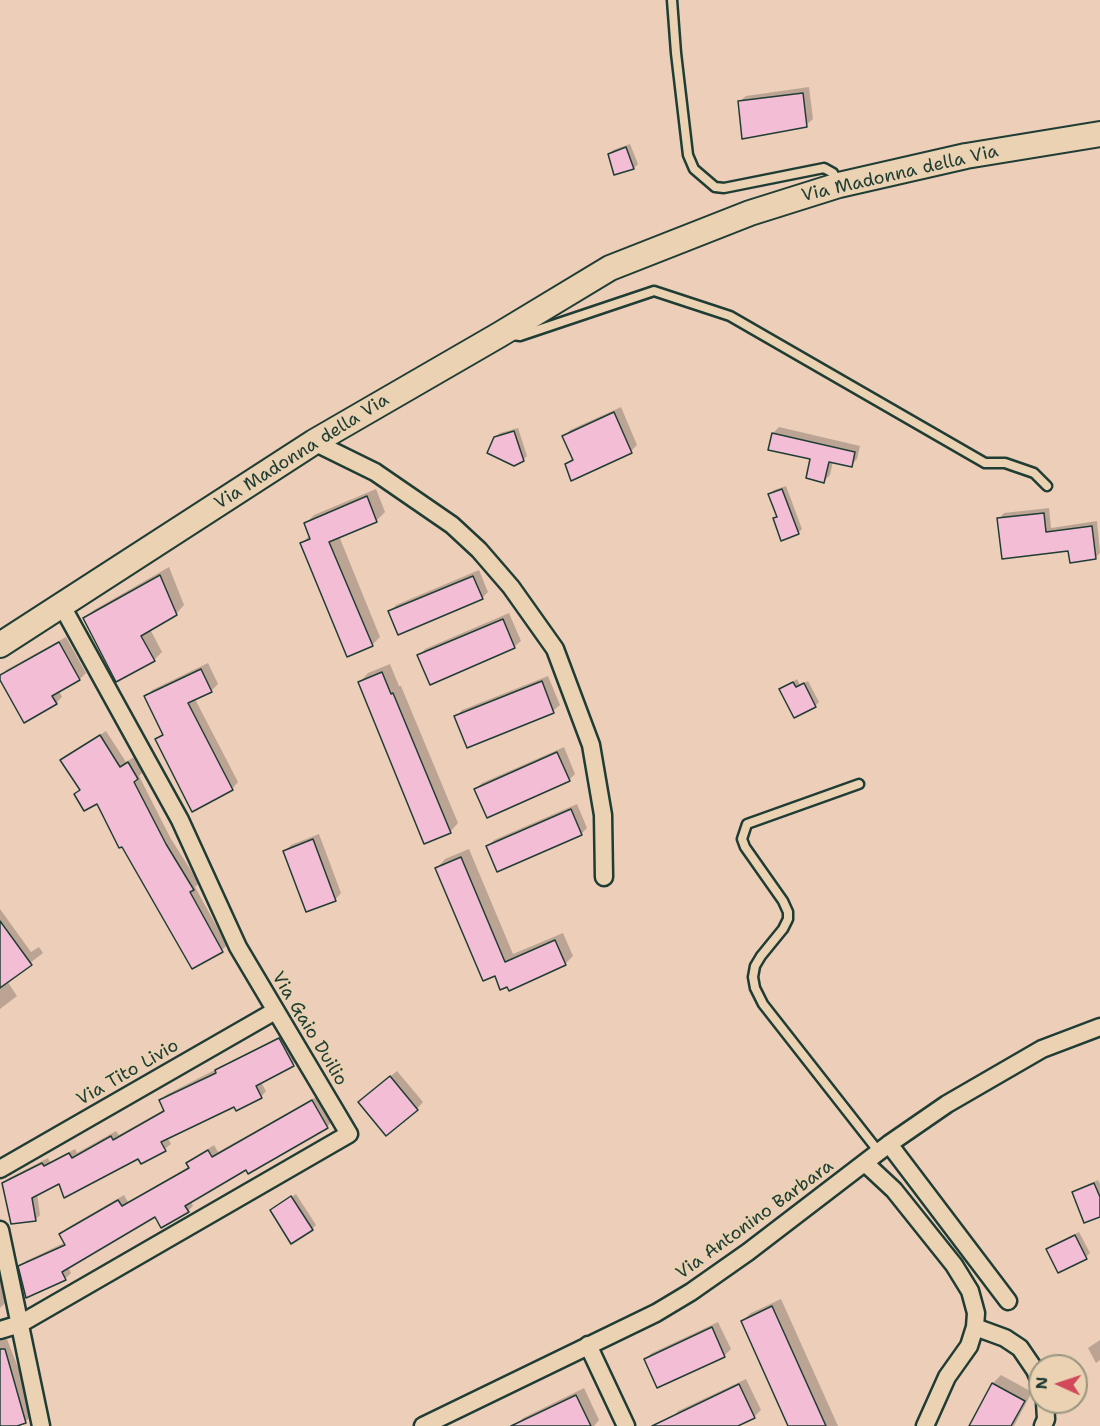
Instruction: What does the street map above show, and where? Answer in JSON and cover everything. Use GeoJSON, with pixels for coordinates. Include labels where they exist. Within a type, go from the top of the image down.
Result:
{"type":"FeatureCollection","features":[{"type":"Feature","properties":{"kind":"street","name":"Via Madonna della Via"},"geometry":{"type":"LineString","coordinates":[[0,645],[314,442],[610,268],[750,213],[839,184],[966,156],[1100,134]]}},
{"type":"Feature","properties":{"kind":"street"},"geometry":{"type":"LineString","coordinates":[[314,442],[375,472],[452,525],[479,550],[511,587],[555,649],[591,745],[603,814],[604,877]]}},
{"type":"Feature","properties":{"kind":"street","name":"Via Gaio Duilio"},"geometry":{"type":"LineString","coordinates":[[20,1323],[349,1134],[238,947],[180,819],[62,606]]}},
{"type":"Feature","properties":{"kind":"street","name":"Via Tito Livio"},"geometry":{"type":"LineString","coordinates":[[0,1169],[275,1011]]}},
{"type":"Feature","properties":{"kind":"street","name":"Via Antonino Barbara"},"geometry":{"type":"LineString","coordinates":[[423,1426],[656,1313],[691,1292],[748,1252],[884,1148],[947,1104],[1042,1049],[1100,1027]]}},
{"type":"Feature","properties":{"kind":"street"},"geometry":{"type":"LineString","coordinates":[[884,1148],[1008,1301]]}},
{"type":"Feature","properties":{"kind":"street"},"geometry":{"type":"LineString","coordinates":[[865,1163],[894,1190],[954,1265],[970,1291],[976,1313],[975,1327],[969,1346],[947,1377],[925,1426]]}},
{"type":"Feature","properties":{"kind":"street"},"geometry":{"type":"LineString","coordinates":[[0,1230],[41,1426]]}},
{"type":"Feature","properties":{"kind":"street"},"geometry":{"type":"LineString","coordinates":[[0,1330],[20,1323]]}},
{"type":"Feature","properties":{"kind":"street"},"geometry":{"type":"LineString","coordinates":[[975,1327],[1005,1338],[1020,1348],[1028,1360]]}},
{"type":"Feature","properties":{"kind":"street"},"geometry":{"type":"LineString","coordinates":[[588,1345],[627,1426]]}},
{"type":"Feature","properties":{"kind":"lane"},"geometry":{"type":"LineString","coordinates":[[672,0],[688,155],[694,169],[715,187],[724,188],[824,168],[833,173],[839,184]]}},
{"type":"Feature","properties":{"kind":"lane"},"geometry":{"type":"LineString","coordinates":[[499,335],[520,336],[654,291],[730,316],[985,463],[1005,463],[1034,473],[1047,486]]}},
{"type":"Feature","properties":{"kind":"lane"},"geometry":{"type":"LineString","coordinates":[[859,784],[747,824],[742,839],[788,912],[788,919],[783,929],[755,966],[753,977],[755,988],[763,1004],[884,1148]]}},
{"type":"Feature","properties":{"kind":"building"},"geometry":{"type":"Polygon","coordinates":[[[803,93],[807,127],[742,139],[738,101],[803,93]]]}},
{"type":"Feature","properties":{"kind":"building"},"geometry":{"type":"Polygon","coordinates":[[[626,147],[634,169],[614,175],[608,154],[626,147]]]}},
{"type":"Feature","properties":{"kind":"building"},"geometry":{"type":"Polygon","coordinates":[[[614,412],[632,453],[571,481],[565,464],[573,460],[562,436],[614,412]]]}},
{"type":"Feature","properties":{"kind":"building"},"geometry":{"type":"Polygon","coordinates":[[[514,431],[524,461],[514,466],[487,453],[494,437],[514,431]]]}},
{"type":"Feature","properties":{"kind":"building"},"geometry":{"type":"Polygon","coordinates":[[[772,433],[855,452],[852,467],[829,462],[824,483],[806,478],[810,459],[768,450],[772,433]]]}},
{"type":"Feature","properties":{"kind":"building"},"geometry":{"type":"Polygon","coordinates":[[[782,489],[799,534],[781,541],[773,518],[777,517],[768,494],[782,489]]]}},
{"type":"Feature","properties":{"kind":"building"},"geometry":{"type":"Polygon","coordinates":[[[367,496],[377,522],[329,542],[373,646],[347,657],[300,543],[310,539],[304,523],[367,496]]]}},
{"type":"Feature","properties":{"kind":"building"},"geometry":{"type":"Polygon","coordinates":[[[1044,513],[1046,532],[1092,526],[1096,559],[1070,563],[1068,551],[1002,559],[997,518],[1044,513]]]}},
{"type":"Feature","properties":{"kind":"building"},"geometry":{"type":"Polygon","coordinates":[[[160,575],[177,615],[141,636],[155,661],[116,682],[83,618],[160,575]]]}},
{"type":"Feature","properties":{"kind":"building"},"geometry":{"type":"Polygon","coordinates":[[[473,576],[483,599],[398,635],[388,611],[473,576]]]}},
{"type":"Feature","properties":{"kind":"building"},"geometry":{"type":"Polygon","coordinates":[[[503,619],[515,648],[430,685],[417,655],[503,619]]]}},
{"type":"Feature","properties":{"kind":"building"},"geometry":{"type":"Polygon","coordinates":[[[59,642],[80,680],[52,696],[57,704],[24,723],[0,680],[0,675],[59,642]]]}},
{"type":"Feature","properties":{"kind":"building"},"geometry":{"type":"Polygon","coordinates":[[[201,669],[212,692],[188,703],[233,790],[192,812],[155,739],[163,735],[144,696],[201,669]]]}},
{"type":"Feature","properties":{"kind":"building"},"geometry":{"type":"Polygon","coordinates":[[[382,672],[391,694],[393,693],[451,833],[424,844],[358,682],[382,672]]]}},
{"type":"Feature","properties":{"kind":"building"},"geometry":{"type":"Polygon","coordinates":[[[542,681],[554,713],[467,748],[454,716],[542,681]]]}},
{"type":"Feature","properties":{"kind":"building"},"geometry":{"type":"Polygon","coordinates":[[[793,682],[796,687],[804,683],[816,707],[794,718],[779,689],[793,682]]]}},
{"type":"Feature","properties":{"kind":"building"},"geometry":{"type":"Polygon","coordinates":[[[100,735],[120,767],[128,762],[138,779],[134,782],[166,844],[194,890],[190,892],[223,952],[192,969],[122,847],[119,848],[97,804],[84,811],[74,794],[80,790],[60,760],[100,735]]]}},
{"type":"Feature","properties":{"kind":"building"},"geometry":{"type":"Polygon","coordinates":[[[557,752],[570,781],[487,818],[474,789],[557,752]]]}},
{"type":"Feature","properties":{"kind":"building"},"geometry":{"type":"Polygon","coordinates":[[[571,809],[582,835],[497,872],[486,846],[571,809]]]}},
{"type":"Feature","properties":{"kind":"building"},"geometry":{"type":"Polygon","coordinates":[[[313,839],[336,901],[306,912],[283,851],[313,839]]]}},
{"type":"Feature","properties":{"kind":"building"},"geometry":{"type":"Polygon","coordinates":[[[461,857],[505,962],[555,940],[566,965],[509,991],[507,987],[500,990],[495,976],[483,981],[435,868],[461,857]]]}},
{"type":"Feature","properties":{"kind":"building"},"geometry":{"type":"Polygon","coordinates":[[[0,921],[32,965],[0,988],[0,921]]]}},
{"type":"Feature","properties":{"kind":"building"},"geometry":{"type":"Polygon","coordinates":[[[279,1038],[294,1066],[256,1086],[262,1098],[236,1111],[234,1107],[161,1142],[166,1151],[141,1164],[138,1159],[64,1198],[59,1184],[32,1198],[36,1221],[11,1224],[2,1183],[42,1163],[44,1166],[69,1153],[72,1158],[111,1136],[113,1140],[164,1111],[159,1100],[216,1073],[215,1070],[279,1038]]]}},
{"type":"Feature","properties":{"kind":"building"},"geometry":{"type":"Polygon","coordinates":[[[390,1076],[418,1110],[386,1136],[358,1102],[390,1076]]]}},
{"type":"Feature","properties":{"kind":"building"},"geometry":{"type":"Polygon","coordinates":[[[312,1100],[328,1128],[248,1174],[246,1170],[185,1206],[189,1212],[161,1228],[155,1217],[62,1272],[66,1280],[26,1298],[18,1266],[65,1245],[59,1234],[118,1200],[122,1206],[189,1168],[186,1163],[208,1150],[212,1157],[312,1100]]]}},
{"type":"Feature","properties":{"kind":"building"},"geometry":{"type":"Polygon","coordinates":[[[1094,1183],[1100,1197],[1100,1217],[1084,1223],[1072,1192],[1094,1183]]]}},
{"type":"Feature","properties":{"kind":"building"},"geometry":{"type":"Polygon","coordinates":[[[291,1196],[313,1230],[291,1244],[270,1210],[291,1196]]]}},
{"type":"Feature","properties":{"kind":"building"},"geometry":{"type":"Polygon","coordinates":[[[1075,1235],[1087,1259],[1058,1273],[1046,1249],[1075,1235]]]}},
{"type":"Feature","properties":{"kind":"building"},"geometry":{"type":"Polygon","coordinates":[[[772,1306],[826,1426],[788,1426],[741,1321],[772,1306]]]}},
{"type":"Feature","properties":{"kind":"building"},"geometry":{"type":"Polygon","coordinates":[[[712,1327],[725,1357],[657,1388],[644,1359],[712,1327]]]}},
{"type":"Feature","properties":{"kind":"building"},"geometry":{"type":"Polygon","coordinates":[[[0,1349],[5,1349],[26,1423],[17,1426],[0,1426],[0,1349]]]}},
{"type":"Feature","properties":{"kind":"building"},"geometry":{"type":"Polygon","coordinates":[[[992,1383],[1025,1401],[1011,1426],[969,1426],[992,1383]]]}},
{"type":"Feature","properties":{"kind":"building"},"geometry":{"type":"Polygon","coordinates":[[[739,1384],[755,1418],[738,1426],[652,1426],[739,1384]]]}},
{"type":"Feature","properties":{"kind":"building"},"geometry":{"type":"Polygon","coordinates":[[[576,1395],[591,1426],[511,1426],[576,1395]]]}}]}
